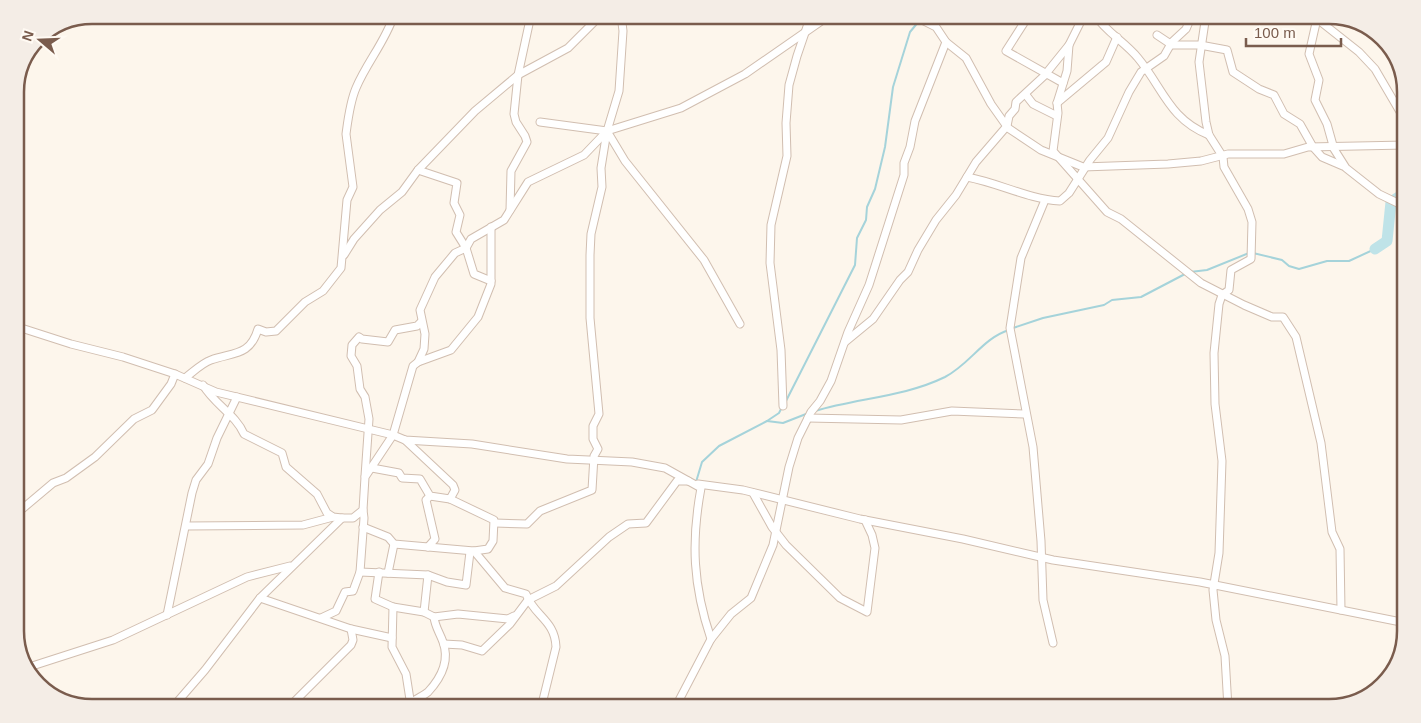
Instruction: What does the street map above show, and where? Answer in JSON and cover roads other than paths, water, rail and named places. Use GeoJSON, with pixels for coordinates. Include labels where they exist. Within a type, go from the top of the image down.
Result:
{"type":"FeatureCollection","features":[{"type":"Feature","properties":{"kind":"street"},"geometry":{"type":"LineString","coordinates":[[185,378],[209,360],[246,350],[255,340],[258,329],[266,332],[276,331],[305,302],[324,291],[341,268],[347,200],[353,187],[346,134],[347,126],[356,88],[391,24]]}},
{"type":"Feature","properties":{"kind":"street"},"geometry":{"type":"LineString","coordinates":[[510,210],[511,171],[526,142],[525,136],[515,118],[518,75],[529,24]]}},
{"type":"Feature","properties":{"kind":"street"},"geometry":{"type":"LineString","coordinates":[[343,257],[354,239],[380,210],[402,192],[418,170],[475,111],[518,75],[568,48],[592,24]]}},
{"type":"Feature","properties":{"kind":"street"},"geometry":{"type":"LineString","coordinates":[[430,496],[450,499],[486,515],[495,523],[527,524],[540,511],[571,497],[590,492],[594,474],[594,459],[598,448],[593,439],[593,426],[599,414],[590,318],[589,270],[591,234],[602,187],[602,168],[607,131],[619,91],[623,24]]}},
{"type":"Feature","properties":{"kind":"street"},"geometry":{"type":"LineString","coordinates":[[783,406],[781,350],[770,263],[771,225],[787,156],[786,123],[790,85],[808,24]]}},
{"type":"Feature","properties":{"kind":"street"},"geometry":{"type":"LineString","coordinates":[[540,122],[607,131],[681,108],[745,74],[818,24]]}},
{"type":"Feature","properties":{"kind":"street"},"geometry":{"type":"LineString","coordinates":[[930,24],[936,27],[946,42],[966,58],[990,104],[1006,126],[1041,150],[1087,166],[1168,164],[1201,161],[1223,156],[1284,154],[1313,148],[1397,146]]}},
{"type":"Feature","properties":{"kind":"street"},"geometry":{"type":"LineString","coordinates":[[1023,24],[1006,51],[1063,83]]}},
{"type":"Feature","properties":{"kind":"street"},"geometry":{"type":"LineString","coordinates":[[845,342],[873,319],[900,280],[908,272],[918,250],[936,220],[976,162],[1006,126],[1016,102],[1026,95],[1047,73],[1069,45],[1080,24]]}},
{"type":"Feature","properties":{"kind":"street"},"geometry":{"type":"LineString","coordinates":[[1102,24],[1136,56],[1178,116],[1209,135]]}},
{"type":"Feature","properties":{"kind":"street"},"geometry":{"type":"LineString","coordinates":[[967,177],[986,180],[1045,200],[1060,201],[1069,193],[1108,138],[1129,92],[1141,72],[1164,56],[1171,44],[1186,29],[1188,24]]}},
{"type":"Feature","properties":{"kind":"street"},"geometry":{"type":"LineString","coordinates":[[1205,24],[1200,74],[1202,104],[1209,135],[1223,156],[1224,167],[1248,209],[1252,237],[1251,259],[1231,270],[1228,290],[1222,295],[1219,304],[1214,354],[1215,404],[1222,462],[1219,553],[1214,585],[1216,620],[1225,656],[1227,699]]}},
{"type":"Feature","properties":{"kind":"street"},"geometry":{"type":"LineString","coordinates":[[1314,24],[1309,54],[1319,80],[1315,100],[1328,124],[1334,148],[1343,166]]}},
{"type":"Feature","properties":{"kind":"street"},"geometry":{"type":"LineString","coordinates":[[1324,24],[1359,52],[1375,69],[1397,107]]}},
{"type":"Feature","properties":{"kind":"street"},"geometry":{"type":"LineString","coordinates":[[1157,35],[1171,44],[1227,50],[1233,72],[1259,89],[1274,95],[1284,114],[1300,124],[1313,148],[1322,157],[1343,166],[1379,194],[1397,203]]}},
{"type":"Feature","properties":{"kind":"street"},"geometry":{"type":"LineString","coordinates":[[1057,103],[1106,62],[1117,37]]}},
{"type":"Feature","properties":{"kind":"street"},"geometry":{"type":"LineString","coordinates":[[680,699],[711,639],[731,614],[751,598],[773,545],[788,467],[798,438],[808,418],[820,402],[831,381],[869,284],[904,175],[904,163],[910,147],[915,121],[946,42]]}},
{"type":"Feature","properties":{"kind":"street"},"geometry":{"type":"LineString","coordinates":[[1069,45],[1067,71],[1057,103],[1052,151],[1061,158],[1107,212],[1121,219],[1201,283],[1222,295],[1272,317],[1283,317],[1296,337],[1321,443],[1332,532],[1340,549],[1341,610]]}},
{"type":"Feature","properties":{"kind":"street"},"geometry":{"type":"LineString","coordinates":[[1026,95],[1033,104],[1057,116]]}},
{"type":"Feature","properties":{"kind":"street"},"geometry":{"type":"LineString","coordinates":[[418,362],[425,342],[420,310],[435,277],[455,253],[466,248],[471,239],[502,223],[528,182],[582,156],[607,131]]}},
{"type":"Feature","properties":{"kind":"street"},"geometry":{"type":"LineString","coordinates":[[607,131],[625,161],[704,260],[740,324]]}},
{"type":"Feature","properties":{"kind":"street"},"geometry":{"type":"LineString","coordinates":[[418,170],[457,183],[454,204],[460,215],[456,232],[466,248],[474,274],[491,281]]}},
{"type":"Feature","properties":{"kind":"street"},"geometry":{"type":"LineString","coordinates":[[1045,200],[1021,258],[1010,328],[1025,414],[1033,447],[1043,600],[1053,643]]}},
{"type":"Feature","properties":{"kind":"street"},"geometry":{"type":"LineString","coordinates":[[365,477],[393,435],[413,366],[418,362],[448,352],[457,344],[478,317],[491,281],[491,227]]}},
{"type":"Feature","properties":{"kind":"street"},"geometry":{"type":"LineString","coordinates":[[321,618],[336,610],[345,592],[352,592],[360,572],[369,430],[368,409],[360,389],[357,366],[351,356],[352,345],[359,337],[388,342],[396,330],[417,326],[422,322]]}},
{"type":"Feature","properties":{"kind":"street"},"geometry":{"type":"LineString","coordinates":[[24,329],[175,374],[202,384],[214,392],[393,435],[405,440],[472,444],[567,459],[632,462],[666,468],[701,488],[695,523],[696,580],[703,616],[711,639]]}},
{"type":"Feature","properties":{"kind":"street"},"geometry":{"type":"LineString","coordinates":[[24,507],[52,483],[66,478],[95,458],[134,419],[152,410],[172,384],[175,374]]}},
{"type":"Feature","properties":{"kind":"street"},"geometry":{"type":"LineString","coordinates":[[202,384],[210,397],[240,425],[244,434],[282,453],[286,467],[316,492],[326,512],[333,517]]}},
{"type":"Feature","properties":{"kind":"street"},"geometry":{"type":"LineString","coordinates":[[167,615],[195,483],[208,464],[217,438],[237,397]]}},
{"type":"Feature","properties":{"kind":"street"},"geometry":{"type":"LineString","coordinates":[[808,418],[901,420],[952,411],[1025,414]]}},
{"type":"Feature","properties":{"kind":"street"},"geometry":{"type":"LineString","coordinates":[[405,440],[453,485],[455,490],[450,499]]}},
{"type":"Feature","properties":{"kind":"street"},"geometry":{"type":"LineString","coordinates":[[372,468],[400,473],[402,478],[420,479],[430,496]]}},
{"type":"Feature","properties":{"kind":"street"},"geometry":{"type":"LineString","coordinates":[[444,644],[462,645],[482,651],[520,612],[528,600],[556,586],[609,536],[628,524],[646,523],[677,482],[693,482],[752,493],[864,520],[963,539],[1041,558],[1214,585],[1397,621]]}},
{"type":"Feature","properties":{"kind":"street"},"geometry":{"type":"LineString","coordinates":[[752,493],[776,532],[840,598],[867,612],[874,548],[872,535],[864,520]]}},
{"type":"Feature","properties":{"kind":"street"},"geometry":{"type":"LineString","coordinates":[[428,547],[435,541],[426,500],[430,496]]}},
{"type":"Feature","properties":{"kind":"street"},"geometry":{"type":"LineString","coordinates":[[186,526],[302,525],[333,517],[353,518],[363,510]]}},
{"type":"Feature","properties":{"kind":"street"},"geometry":{"type":"LineString","coordinates":[[180,699],[205,670],[260,598],[342,518]]}},
{"type":"Feature","properties":{"kind":"street"},"geometry":{"type":"LineString","coordinates":[[363,527],[388,537],[394,544],[472,552],[489,548],[493,541],[495,523]]}},
{"type":"Feature","properties":{"kind":"street"},"geometry":{"type":"LineString","coordinates":[[388,573],[394,544]]}},
{"type":"Feature","properties":{"kind":"street"},"geometry":{"type":"LineString","coordinates":[[472,552],[505,588],[526,594],[528,600],[548,623],[556,637],[556,647],[543,699]]}},
{"type":"Feature","properties":{"kind":"street"},"geometry":{"type":"LineString","coordinates":[[360,572],[428,576],[466,585],[472,552]]}},
{"type":"Feature","properties":{"kind":"street"},"geometry":{"type":"LineString","coordinates":[[33,666],[113,640],[247,577],[292,566]]}},
{"type":"Feature","properties":{"kind":"street"},"geometry":{"type":"LineString","coordinates":[[379,572],[375,599],[393,608],[424,612],[434,617],[454,614],[508,619],[520,612]]}},
{"type":"Feature","properties":{"kind":"street"},"geometry":{"type":"LineString","coordinates":[[424,612],[428,576]]}},
{"type":"Feature","properties":{"kind":"street"},"geometry":{"type":"LineString","coordinates":[[260,598],[352,629],[392,638]]}},
{"type":"Feature","properties":{"kind":"street"},"geometry":{"type":"LineString","coordinates":[[393,608],[392,647],[406,674],[408,699]]}},
{"type":"Feature","properties":{"kind":"street"},"geometry":{"type":"LineString","coordinates":[[419,699],[441,678],[444,664],[444,644],[435,627],[434,617]]}},
{"type":"Feature","properties":{"kind":"street"},"geometry":{"type":"LineString","coordinates":[[297,699],[351,645],[353,640],[352,629]]}},
{"type":"Feature","properties":{"kind":"waterway"},"geometry":{"type":"LineString","coordinates":[[786,401],[855,265],[857,238],[866,220],[867,207],[875,189],[885,147],[893,87],[910,32],[917,24]]}},
{"type":"Feature","properties":{"kind":"waterway"},"geometry":{"type":"LineString","coordinates":[[1375,249],[1387,241],[1391,202],[1397,198]]}},
{"type":"Feature","properties":{"kind":"waterway"},"geometry":{"type":"LineString","coordinates":[[1253,253],[1282,260],[1289,266],[1299,269],[1327,261],[1349,261],[1375,249]]}},
{"type":"Feature","properties":{"kind":"waterway"},"geometry":{"type":"LineString","coordinates":[[1190,272],[1207,270],[1249,253]]}},
{"type":"Feature","properties":{"kind":"waterway"},"geometry":{"type":"LineString","coordinates":[[1013,328],[1043,318],[1104,305],[1112,300],[1141,297],[1185,274]]}},
{"type":"Feature","properties":{"kind":"waterway"},"geometry":{"type":"LineString","coordinates":[[815,411],[929,384],[954,372],[984,345],[1009,330]]}},
{"type":"Feature","properties":{"kind":"waterway"},"geometry":{"type":"LineString","coordinates":[[696,482],[702,462],[719,446],[767,421],[779,413],[782,407]]}},
{"type":"Feature","properties":{"kind":"waterway"},"geometry":{"type":"LineString","coordinates":[[767,421],[783,423],[806,414]]}}]}
